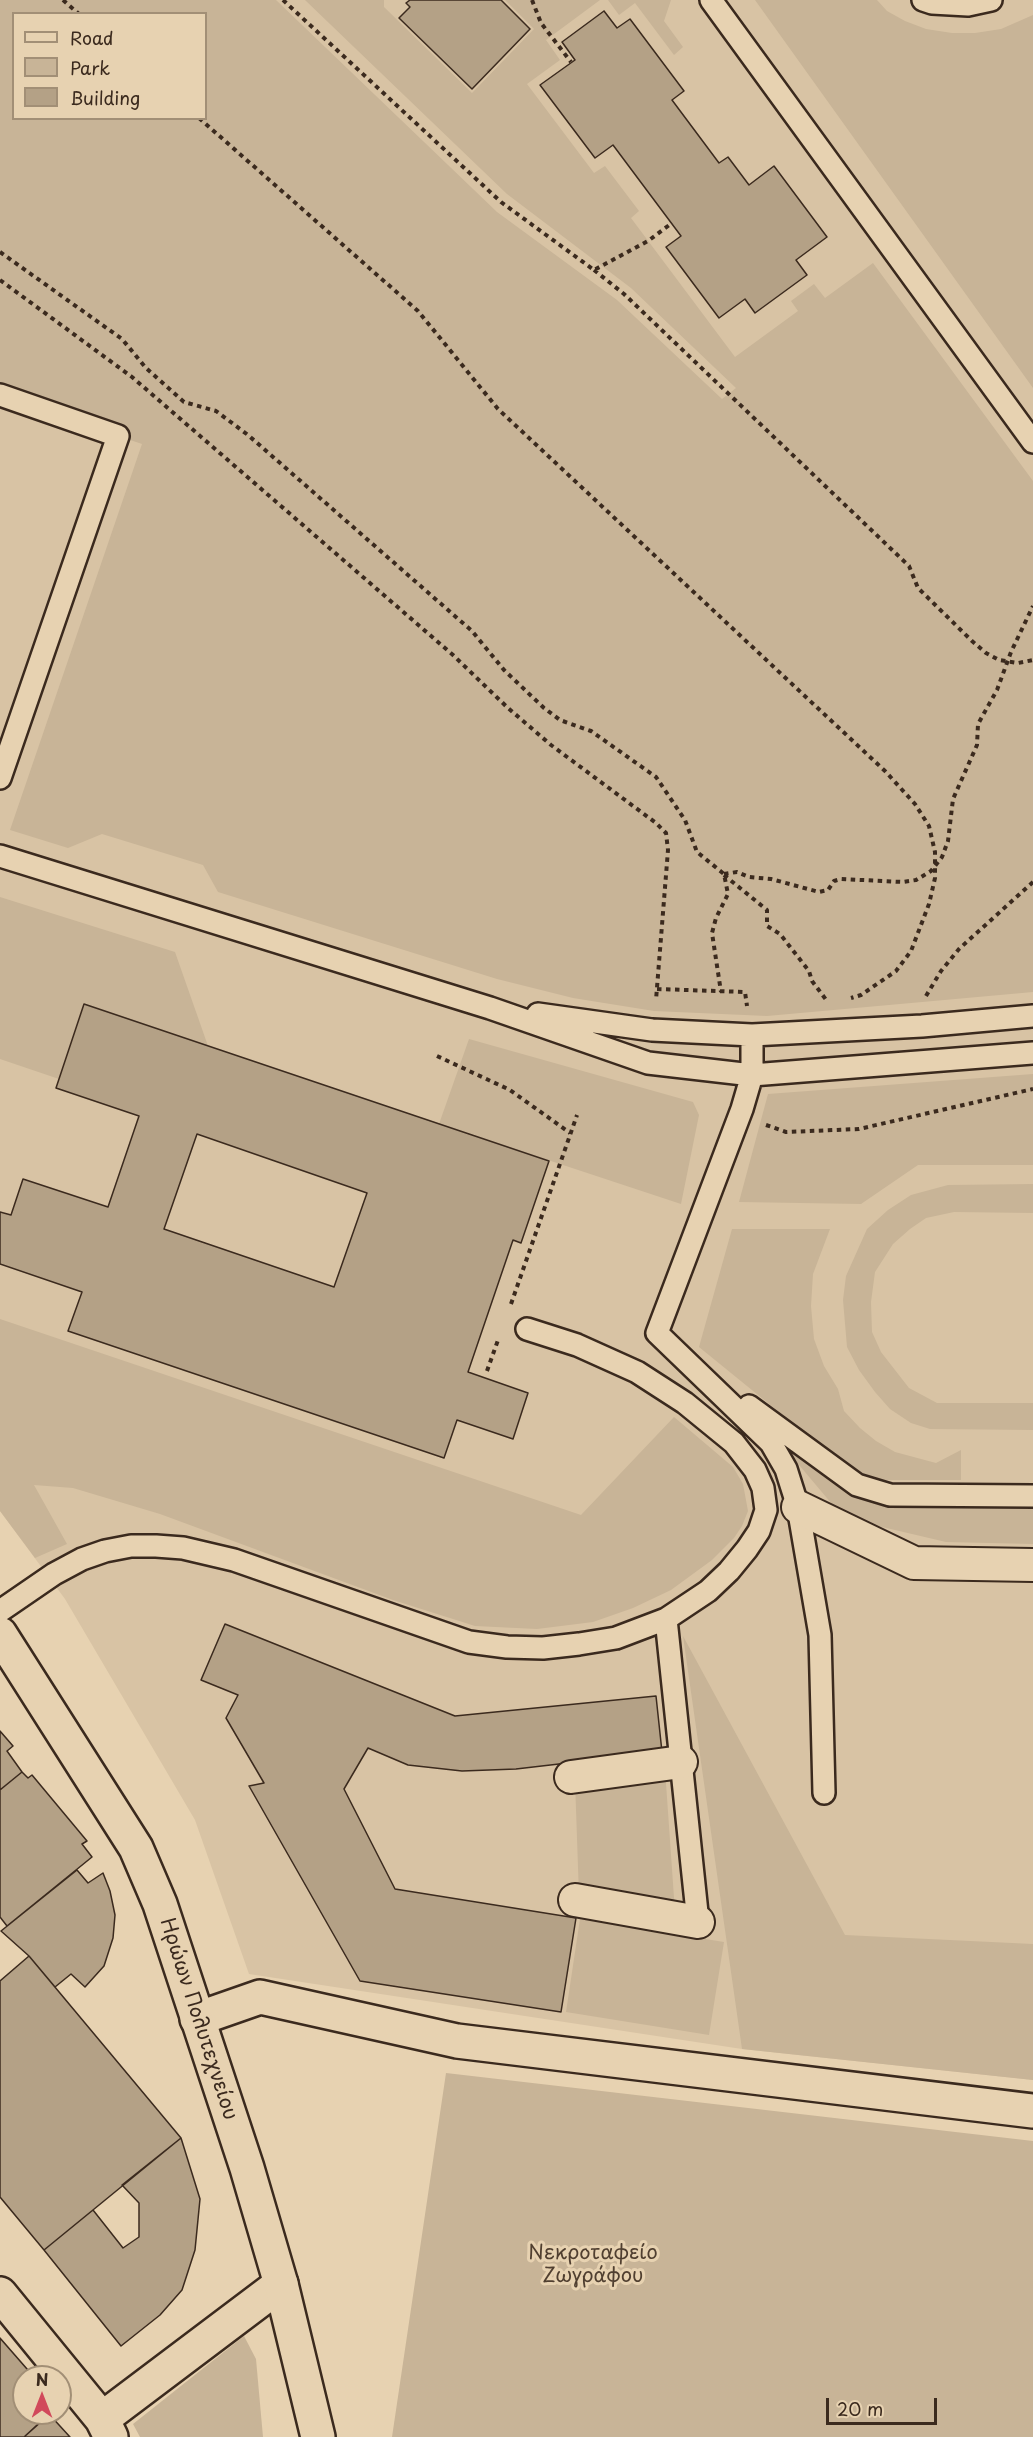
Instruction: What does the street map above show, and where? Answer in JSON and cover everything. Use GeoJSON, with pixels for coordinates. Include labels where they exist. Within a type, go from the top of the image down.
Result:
{"type":"FeatureCollection","features":[{"type":"Feature","properties":{"kind":"street"},"geometry":{"type":"LineString","coordinates":[[798,1507],[914,1563],[1033,1565]]}},
{"type":"Feature","properties":{"kind":"street","name":"Ηρώων Πολυτεχνείου"},"geometry":{"type":"LineString","coordinates":[[0,1634],[136,1848],[160,1904],[247,2168],[281,2284],[318,2437]]}},
{"type":"Feature","properties":{"kind":"street"},"geometry":{"type":"LineString","coordinates":[[571,1777],[681,1762]]}},
{"type":"Feature","properties":{"kind":"street"},"geometry":{"type":"LineString","coordinates":[[575,1900],[698,1922]]}},
{"type":"Feature","properties":{"kind":"street"},"geometry":{"type":"LineString","coordinates":[[197,2019],[261,1997],[457,2042],[1033,2111]]}},
{"type":"Feature","properties":{"kind":"street"},"geometry":{"type":"LineString","coordinates":[[0,2294],[106,2428],[281,2284]]}},
{"type":"Feature","properties":{"kind":"lane"},"geometry":{"type":"LineString","coordinates":[[711,0],[1033,442]]}},
{"type":"Feature","properties":{"kind":"lane"},"geometry":{"type":"LineString","coordinates":[[923,0],[932,3],[968,5],[992,0]]}},
{"type":"Feature","properties":{"kind":"lane"},"geometry":{"type":"LineString","coordinates":[[0,395],[118,436],[0,778]]}},
{"type":"Feature","properties":{"kind":"lane"},"geometry":{"type":"LineString","coordinates":[[0,856],[490,1008],[648,1062],[752,1075],[1033,1053]]}},
{"type":"Feature","properties":{"kind":"lane"},"geometry":{"type":"LineString","coordinates":[[490,1008],[652,1030],[752,1035],[922,1026],[1033,1016]]}},
{"type":"Feature","properties":{"kind":"lane"},"geometry":{"type":"LineString","coordinates":[[752,1035],[752,1075],[742,1109],[657,1333],[771,1443],[786,1469],[798,1507],[820,1635],[824,1793]]}},
{"type":"Feature","properties":{"kind":"lane"},"geometry":{"type":"LineString","coordinates":[[0,1611],[54,1574],[82,1559],[105,1551],[131,1546],[156,1546],[183,1548],[234,1560],[469,1642],[507,1647],[543,1648],[579,1644],[616,1638],[666,1619],[708,1590],[729,1571],[747,1549],[759,1531],[766,1510],[763,1488],[754,1470],[734,1443],[685,1403],[637,1372],[577,1345],[527,1329]]}},
{"type":"Feature","properties":{"kind":"lane"},"geometry":{"type":"LineString","coordinates":[[683,1358],[857,1485],[890,1495],[1033,1496]]}},
{"type":"Feature","properties":{"kind":"lane"},"geometry":{"type":"LineString","coordinates":[[666,1619],[698,1922]]}},
{"type":"Feature","properties":{"kind":"path"},"geometry":{"type":"LineString","coordinates":[[63,0],[77,12]]}},
{"type":"Feature","properties":{"kind":"path"},"geometry":{"type":"LineString","coordinates":[[284,0],[501,202],[624,294],[909,566],[918,588],[972,641],[986,653],[1008,662],[1033,660]]}},
{"type":"Feature","properties":{"kind":"path"},"geometry":{"type":"LineString","coordinates":[[532,0],[541,23],[571,62]]}},
{"type":"Feature","properties":{"kind":"path"},"geometry":{"type":"LineString","coordinates":[[201,120],[418,311],[498,410],[885,771],[915,804],[929,826],[935,852],[929,904],[919,931],[910,951],[896,971],[861,995],[832,1005]]}},
{"type":"Feature","properties":{"kind":"path"},"geometry":{"type":"LineString","coordinates":[[594,270],[648,241],[672,224]]}},
{"type":"Feature","properties":{"kind":"path"},"geometry":{"type":"LineString","coordinates":[[0,252],[122,339],[146,368],[184,402],[216,411],[248,435],[472,631],[504,670],[544,708],[560,720],[591,731],[656,777],[685,820],[698,852],[767,910],[767,926],[780,934],[809,971],[820,994],[832,1005]]}},
{"type":"Feature","properties":{"kind":"path"},"geometry":{"type":"LineString","coordinates":[[0,280],[132,377],[444,647],[551,745],[657,823],[666,833],[668,850],[657,989],[745,992],[752,1035]]}},
{"type":"Feature","properties":{"kind":"path"},"geometry":{"type":"LineString","coordinates":[[724,874],[737,872],[749,877],[771,879],[819,892],[828,890],[834,881],[841,879],[903,882],[916,880],[935,865],[942,857],[948,841],[953,800],[977,745],[978,724],[997,690],[1033,606]]}},
{"type":"Feature","properties":{"kind":"path"},"geometry":{"type":"LineString","coordinates":[[721,992],[712,933],[716,918],[728,894],[724,874]]}},
{"type":"Feature","properties":{"kind":"path"},"geometry":{"type":"LineString","coordinates":[[922,1026],[923,1002],[941,971],[959,949],[1033,882]]}},
{"type":"Feature","properties":{"kind":"path"},"geometry":{"type":"LineString","coordinates":[[827,1031],[832,1005]]}},
{"type":"Feature","properties":{"kind":"path"},"geometry":{"type":"LineString","coordinates":[[436,1056],[510,1090],[570,1133]]}},
{"type":"Feature","properties":{"kind":"path"},"geometry":{"type":"LineString","coordinates":[[487,1371],[576,1115]]}},
{"type":"Feature","properties":{"kind":"path"},"geometry":{"type":"LineString","coordinates":[[506,1319],[527,1329]]}},
{"type":"Feature","properties":{"kind":"shaded area"},"geometry":{"type":"Polygon","coordinates":[[[0,0],[1033,0],[1033,2080],[742,2049],[249,1974],[195,1820],[65,1599],[0,1511],[0,0]]]}},
{"type":"Feature","properties":{"kind":"green space"},"geometry":{"type":"Polygon","coordinates":[[[0,0],[276,0],[497,212],[617,300],[722,399],[736,388],[631,288],[507,194],[305,0],[384,0],[384,7],[472,93],[534,29],[505,0],[600,0],[546,40],[560,60],[527,84],[594,173],[605,166],[639,211],[631,218],[735,357],[798,311],[791,301],[814,284],[825,298],[873,263],[1033,481],[1033,992],[767,1016],[654,1011],[573,998],[497,979],[218,892],[203,865],[102,834],[68,848],[10,830],[142,444],[0,396],[0,0]]]}},
{"type":"Feature","properties":{"kind":"green space"},"geometry":{"type":"Polygon","coordinates":[[[608,0],[671,0],[664,21],[683,47],[674,55],[635,3],[619,15],[608,0]]]}},
{"type":"Feature","properties":{"kind":"green space"},"geometry":{"type":"Polygon","coordinates":[[[755,0],[877,0],[887,11],[905,21],[926,29],[952,33],[975,33],[1001,29],[1033,15],[1033,388],[755,0]]]}},
{"type":"Feature","properties":{"kind":"green space"},"geometry":{"type":"Polygon","coordinates":[[[0,897],[175,952],[208,1046],[84,1004],[59,1079],[0,1059],[0,897]]]}},
{"type":"Feature","properties":{"kind":"green space"},"geometry":{"type":"Polygon","coordinates":[[[469,1039],[693,1102],[699,1115],[681,1204],[439,1124],[469,1039]]]}},
{"type":"Feature","properties":{"kind":"green space"},"geometry":{"type":"Polygon","coordinates":[[[1033,1074],[1033,1165],[918,1165],[861,1204],[739,1202],[768,1094],[1033,1074]]]}},
{"type":"Feature","properties":{"kind":"green space"},"geometry":{"type":"Polygon","coordinates":[[[1033,1184],[1033,1213],[954,1212],[926,1218],[910,1229],[893,1244],[875,1272],[871,1302],[872,1332],[881,1352],[909,1388],[937,1403],[1033,1403],[1033,1430],[930,1429],[911,1423],[890,1409],[875,1392],[859,1370],[847,1347],[843,1300],[846,1276],[867,1229],[888,1210],[911,1195],[948,1185],[1033,1184]]]}},
{"type":"Feature","properties":{"kind":"green space"},"geometry":{"type":"Polygon","coordinates":[[[732,1229],[830,1229],[813,1274],[811,1306],[814,1339],[824,1366],[838,1389],[844,1411],[876,1441],[895,1452],[936,1463],[961,1450],[961,1480],[883,1480],[868,1477],[843,1464],[699,1347],[732,1229]]]}},
{"type":"Feature","properties":{"kind":"green space"},"geometry":{"type":"Polygon","coordinates":[[[0,1319],[581,1515],[674,1417],[733,1467],[743,1484],[748,1511],[734,1538],[712,1560],[671,1590],[633,1608],[593,1622],[537,1629],[475,1626],[393,1600],[160,1514],[73,1488],[34,1485],[67,1544],[35,1558],[0,1511],[0,1319]]]}},
{"type":"Feature","properties":{"kind":"green space"},"geometry":{"type":"Polygon","coordinates":[[[757,1415],[843,1485],[1033,1501],[1033,1544],[946,1542],[878,1526],[837,1510],[757,1415]]]}},
{"type":"Feature","properties":{"kind":"green space"},"geometry":{"type":"Polygon","coordinates":[[[683,1636],[845,1935],[1033,1944],[1033,2080],[742,2049],[683,1636]]]}},
{"type":"Feature","properties":{"kind":"green space"},"geometry":{"type":"Polygon","coordinates":[[[665,1769],[675,1912],[579,1896],[575,1780],[665,1769]]]}},
{"type":"Feature","properties":{"kind":"green space"},"geometry":{"type":"Polygon","coordinates":[[[580,1919],[724,1942],[709,2035],[566,2012],[580,1919]]]}},
{"type":"Feature","properties":{"kind":"green space","name":"Νεκροταφείο Ζωγράφου"},"geometry":{"type":"Polygon","coordinates":[[[446,2073],[1033,2141],[1033,2437],[392,2437],[446,2073]]]}},
{"type":"Feature","properties":{"kind":"green space"},"geometry":{"type":"Polygon","coordinates":[[[244,2336],[256,2359],[263,2437],[140,2437],[133,2424],[244,2336]]]}},
{"type":"Feature","properties":{"kind":"building"},"geometry":{"type":"Polygon","coordinates":[[[410,0],[501,0],[530,29],[472,89],[399,18],[410,7],[406,3],[410,0]]]}},
{"type":"Feature","properties":{"kind":"building"},"geometry":{"type":"Polygon","coordinates":[[[604,11],[617,28],[630,19],[684,91],[672,100],[719,163],[728,157],[749,185],[774,166],[827,237],[796,260],[807,275],[755,313],[745,299],[719,318],[666,247],[681,236],[613,145],[595,158],[540,85],[575,60],[562,42],[604,11]]]}},
{"type":"Feature","properties":{"kind":"building"},"geometry":{"type":"Polygon","coordinates":[[[84,1004],[549,1161],[521,1243],[513,1240],[468,1372],[528,1393],[513,1439],[457,1420],[444,1458],[68,1331],[82,1292],[0,1264],[0,1212],[11,1215],[23,1179],[108,1207],[139,1116],[56,1088],[84,1004]],[[197,1134],[164,1229],[334,1287],[367,1193],[197,1134]]]}},
{"type":"Feature","properties":{"kind":"building"},"geometry":{"type":"Polygon","coordinates":[[[225,1624],[455,1716],[656,1696],[662,1752],[516,1769],[462,1771],[408,1765],[368,1748],[344,1789],[395,1889],[576,1918],[561,2012],[360,1981],[249,1786],[264,1783],[226,1718],[238,1695],[201,1680],[225,1624]]]}},
{"type":"Feature","properties":{"kind":"building"},"geometry":{"type":"Polygon","coordinates":[[[0,1731],[13,1746],[7,1751],[22,1772],[0,1790],[0,1731]]]}},
{"type":"Feature","properties":{"kind":"building"},"geometry":{"type":"Polygon","coordinates":[[[22,1772],[28,1778],[32,1775],[87,1841],[82,1844],[92,1857],[7,1926],[0,1917],[0,1790],[22,1772]]]}},
{"type":"Feature","properties":{"kind":"building"},"geometry":{"type":"Polygon","coordinates":[[[77,1870],[88,1883],[103,1873],[115,1915],[113,1938],[104,1966],[85,1987],[71,1974],[55,1987],[29,1956],[1,1931],[77,1870]]]}},
{"type":"Feature","properties":{"kind":"building"},"geometry":{"type":"Polygon","coordinates":[[[29,1956],[181,2138],[44,2250],[0,2197],[0,1981],[29,1956]]]}},
{"type":"Feature","properties":{"kind":"building"},"geometry":{"type":"Polygon","coordinates":[[[181,2138],[200,2199],[195,2250],[182,2290],[160,2315],[121,2346],[44,2250],[93,2210],[123,2248],[139,2237],[139,2203],[122,2185],[181,2138]]]}},
{"type":"Feature","properties":{"kind":"building"},"geometry":{"type":"Polygon","coordinates":[[[0,2338],[24,2365],[12,2365],[12,2425],[38,2425],[24,2437],[0,2437],[0,2338]]]}},
{"type":"Feature","properties":{"kind":"building"},"geometry":{"type":"Polygon","coordinates":[[[37,2425],[59,2425],[70,2437],[24,2437],[37,2425]]]}}]}
